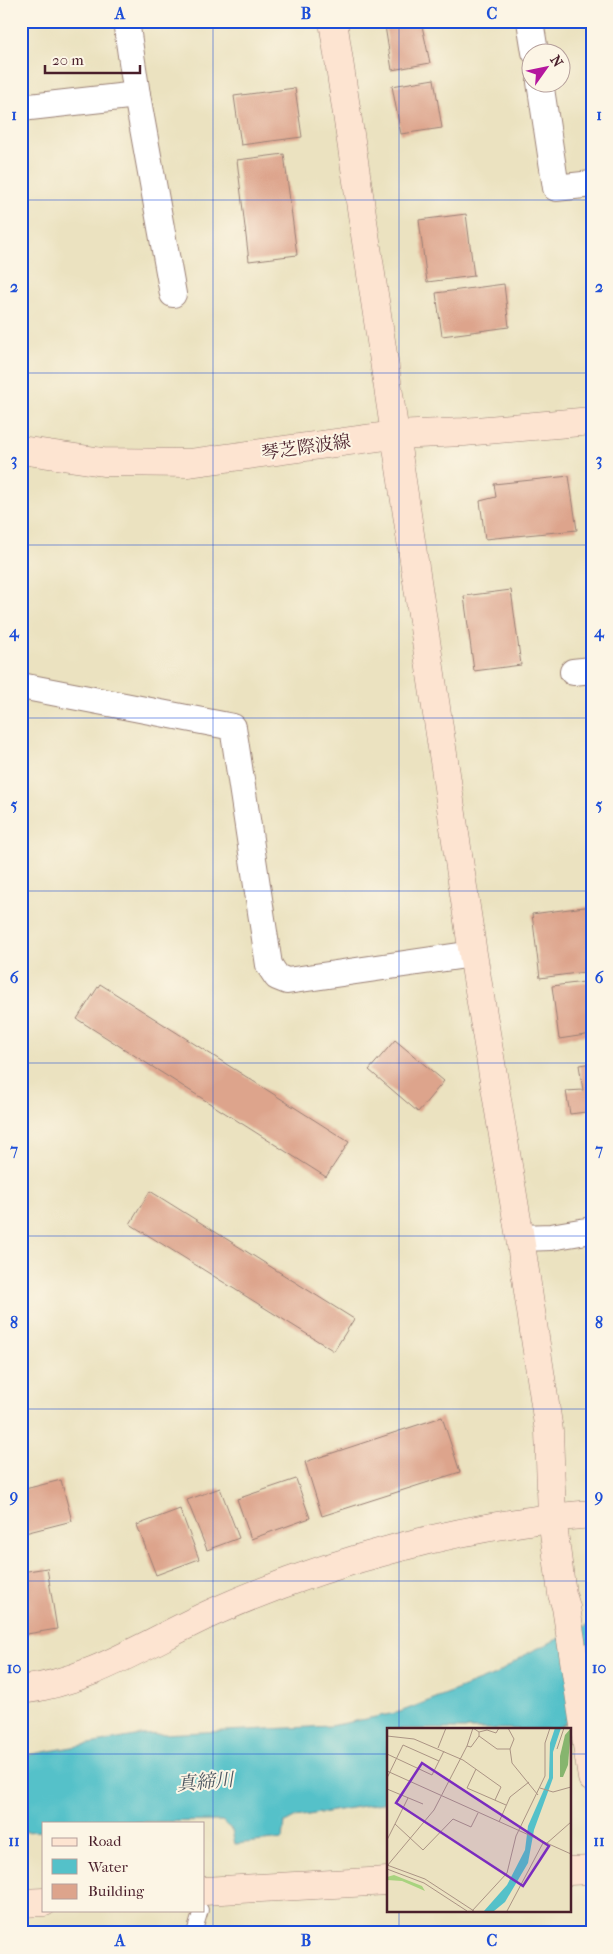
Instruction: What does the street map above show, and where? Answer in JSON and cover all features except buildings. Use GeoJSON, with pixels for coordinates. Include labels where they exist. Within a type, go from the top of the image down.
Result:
{"type":"FeatureCollection","features":[{"type":"Feature","properties":{"kind":"street"},"geometry":{"type":"LineString","coordinates":[[126,21],[137,95],[173,294]]}},
{"type":"Feature","properties":{"kind":"street"},"geometry":{"type":"LineString","coordinates":[[333,21],[473,954],[520,1238],[549,1431],[552,1517],[562,1594],[566,1607],[592,1778]]}},
{"type":"Feature","properties":{"kind":"street"},"geometry":{"type":"LineString","coordinates":[[530,21],[533,42]]}},
{"type":"Feature","properties":{"kind":"street"},"geometry":{"type":"LineString","coordinates":[[542,92],[556,188],[592,184]]}},
{"type":"Feature","properties":{"kind":"street"},"geometry":{"type":"LineString","coordinates":[[21,108],[137,95]]}},
{"type":"Feature","properties":{"kind":"street","name":"琴芝際波線"},"geometry":{"type":"LineString","coordinates":[[21,450],[103,462],[189,463],[394,435],[464,432],[592,421]]}},
{"type":"Feature","properties":{"kind":"street"},"geometry":{"type":"LineString","coordinates":[[21,686],[233,727],[269,965],[277,977],[287,980],[473,954]]}},
{"type":"Feature","properties":{"kind":"street"},"geometry":{"type":"LineString","coordinates":[[520,1238],[551,1237],[592,1230]]}},
{"type":"Feature","properties":{"kind":"street"},"geometry":{"type":"LineString","coordinates":[[21,1690],[70,1679],[115,1661],[215,1611],[267,1590],[376,1553],[482,1529],[552,1517],[592,1514]]}},
{"type":"Feature","properties":{"kind":"street"},"geometry":{"type":"LineString","coordinates":[[570,1871],[592,1870]]}},
{"type":"Feature","properties":{"kind":"street"},"geometry":{"type":"LineString","coordinates":[[205,1898],[387,1881]]}},
{"type":"Feature","properties":{"kind":"street"},"geometry":{"type":"LineString","coordinates":[[21,1903],[42,1902]]}},
{"type":"Feature","properties":{"kind":"lane"},"geometry":{"type":"LineString","coordinates":[[194,1933],[200,1912]]}},
{"type":"Feature","properties":{"kind":"water","name":"真締川"},"geometry":{"type":"Polygon","coordinates":[[[592,1623],[592,1709],[557,1728],[387,1728],[387,1802],[296,1817],[285,1823],[283,1839],[235,1844],[232,1830],[222,1821],[42,1822],[42,1831],[21,1832],[21,1756],[141,1735],[331,1726],[400,1712],[495,1675],[528,1653],[592,1623]]]}}]}
